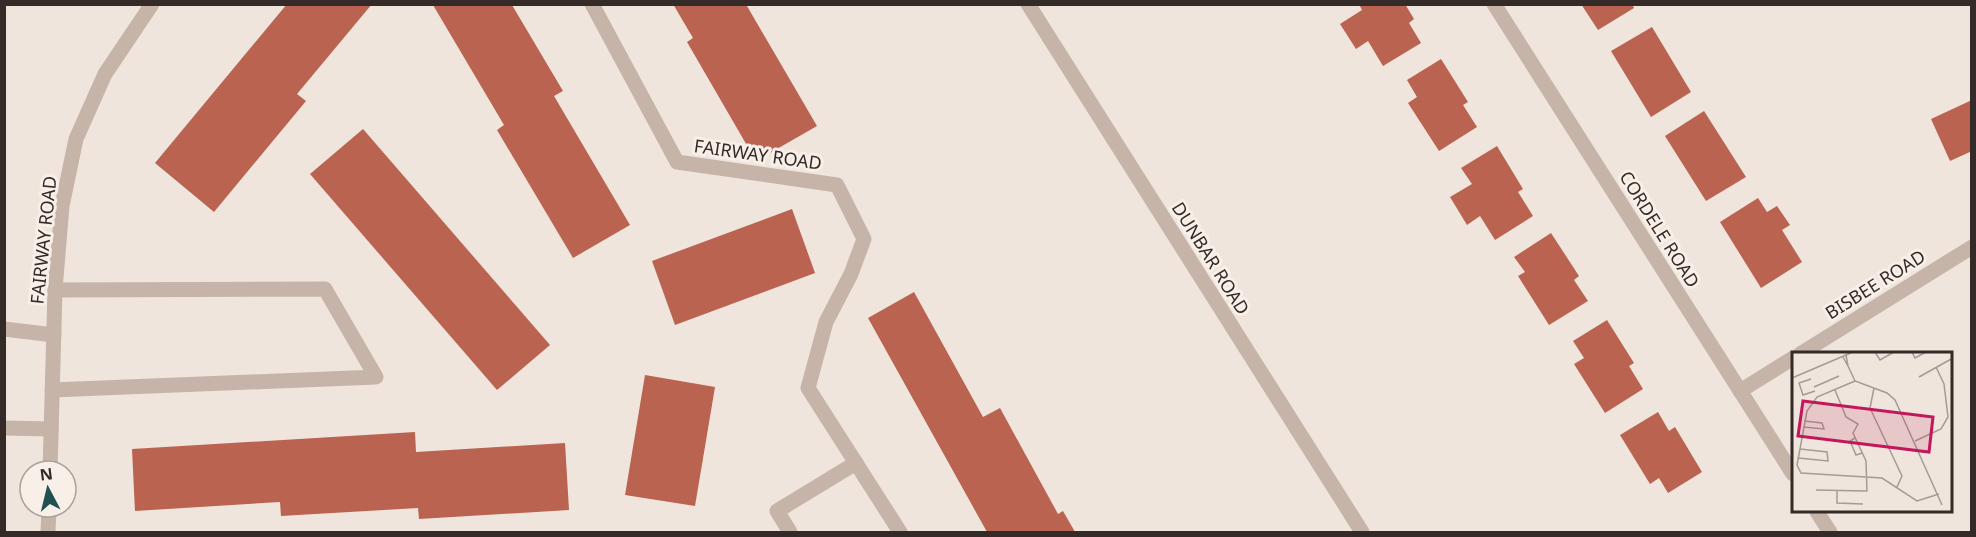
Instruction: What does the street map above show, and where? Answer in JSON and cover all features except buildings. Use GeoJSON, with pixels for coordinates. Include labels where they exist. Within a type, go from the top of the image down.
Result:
{"type":"FeatureCollection","features":[{"type":"Feature","properties":{"kind":"street","name":"FAIRWAY ROAD"},"geometry":{"type":"LineString","coordinates":[[50,459],[55,291],[62,206],[76,139],[105,74],[152,4]]}},
{"type":"Feature","properties":{"kind":"street","name":"FAIRWAY ROAD"},"geometry":{"type":"LineString","coordinates":[[592,4],[677,162],[837,185],[864,239],[851,274],[826,322],[808,388],[900,532]]}},
{"type":"Feature","properties":{"kind":"street","name":"DUNBAR ROAD"},"geometry":{"type":"LineString","coordinates":[[1028,4],[1362,532]]}},
{"type":"Feature","properties":{"kind":"street","name":"CORDELE ROAD"},"geometry":{"type":"LineString","coordinates":[[1494,4],[1792,472]]}},
{"type":"Feature","properties":{"kind":"street","name":"BISBEE ROAD"},"geometry":{"type":"LineString","coordinates":[[1803,352],[1971,247]]}},
{"type":"Feature","properties":{"kind":"street"},"geometry":{"type":"LineString","coordinates":[[52,390],[376,377],[325,289],[55,291]]}},
{"type":"Feature","properties":{"kind":"street"},"geometry":{"type":"LineString","coordinates":[[4,329],[54,335]]}},
{"type":"Feature","properties":{"kind":"street"},"geometry":{"type":"LineString","coordinates":[[1740,391],[1792,359]]}},
{"type":"Feature","properties":{"kind":"street"},"geometry":{"type":"LineString","coordinates":[[4,428],[51,429]]}},
{"type":"Feature","properties":{"kind":"street"},"geometry":{"type":"LineString","coordinates":[[790,532],[777,511],[856,463]]}},
{"type":"Feature","properties":{"kind":"street"},"geometry":{"type":"LineString","coordinates":[[1818,513],[1830,532]]}}]}
